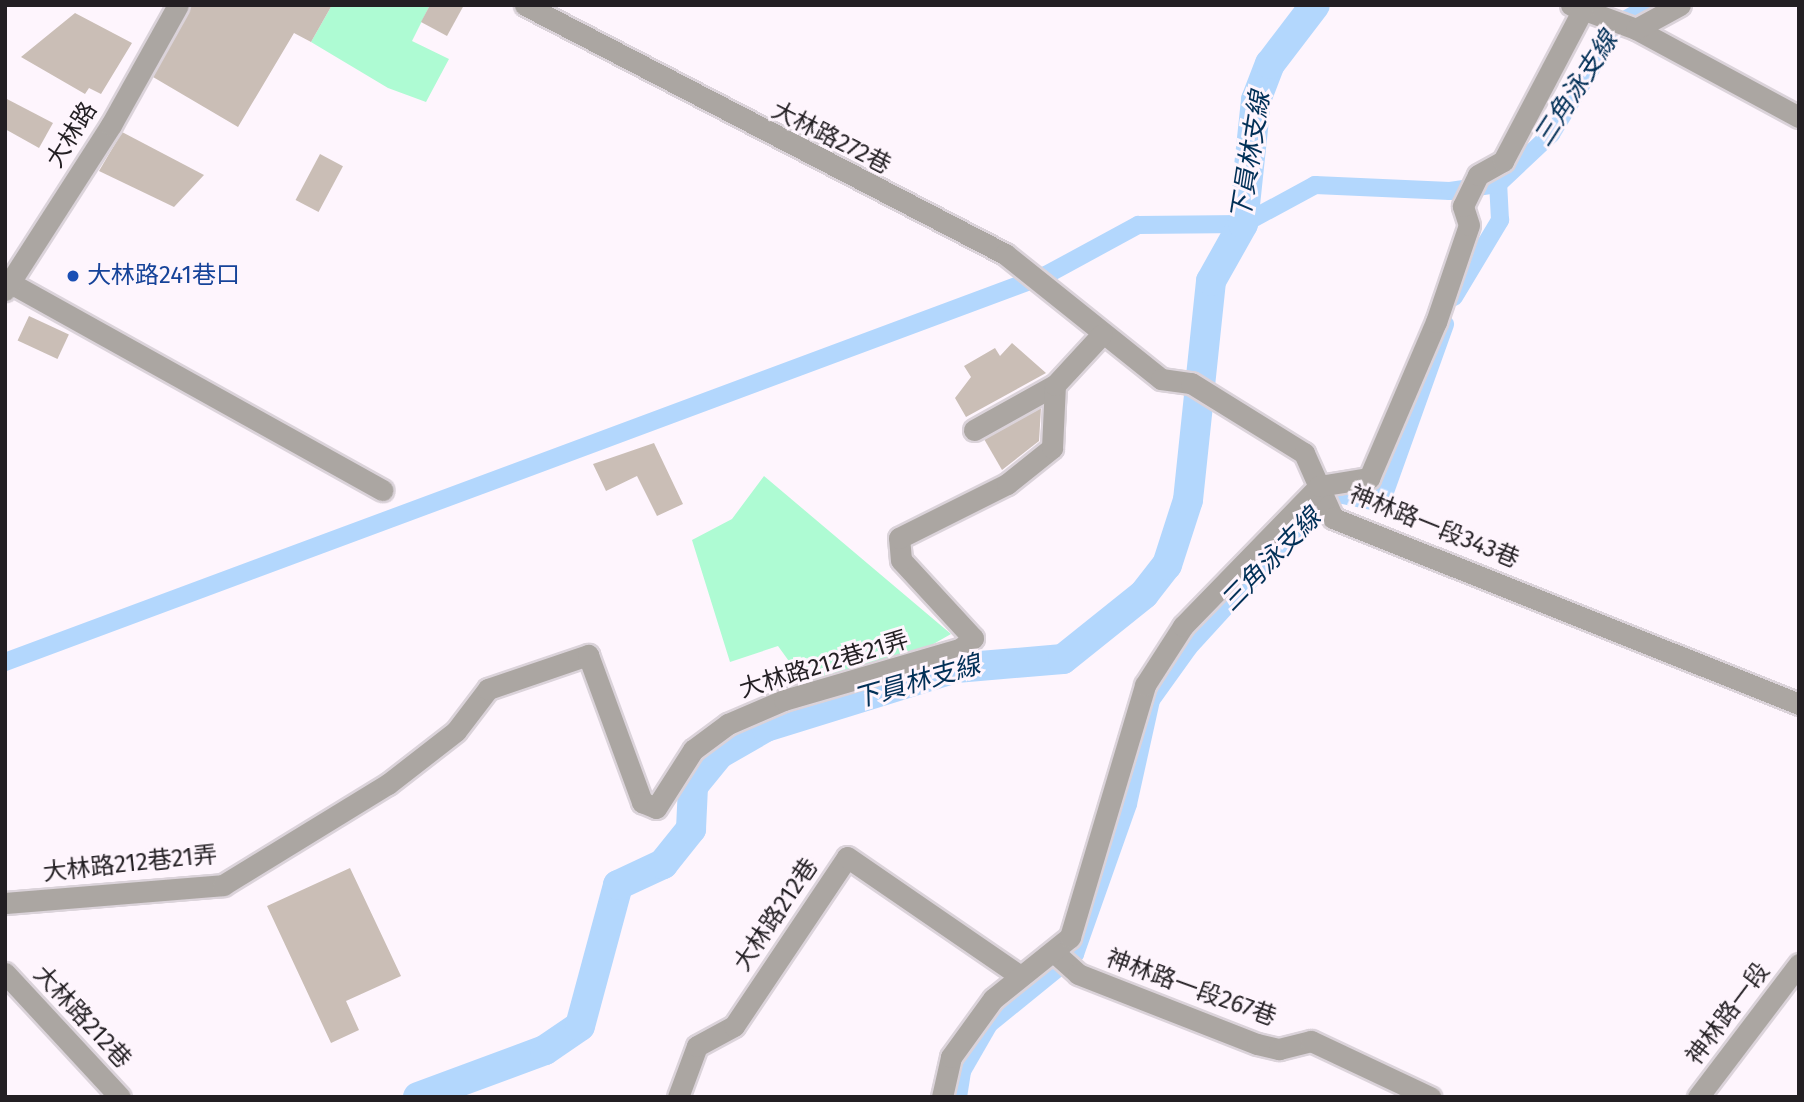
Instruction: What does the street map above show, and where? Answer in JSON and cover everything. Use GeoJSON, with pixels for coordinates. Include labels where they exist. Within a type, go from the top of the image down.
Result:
{"type":"FeatureCollection","features":[{"type":"Feature","properties":{"kind":"street","name":"大林路"},"geometry":{"type":"LineString","coordinates":[[7,284],[111,125],[178,5]]}},
{"type":"Feature","properties":{"kind":"street","name":"大林路272巷"},"geometry":{"type":"LineString","coordinates":[[525,5],[1005,254],[1102,334]]}},
{"type":"Feature","properties":{"kind":"street"},"geometry":{"type":"LineString","coordinates":[[1636,29],[1681,5]]}},
{"type":"Feature","properties":{"kind":"street"},"geometry":{"type":"LineString","coordinates":[[942,1097],[951,1058],[968,1031],[1020,976],[1055,953],[1078,922],[1145,685],[1184,626],[1319,486],[1347,477],[1369,478],[1436,322],[1469,225],[1463,206],[1478,175],[1503,161],[1577,8],[1636,29],[1799,117]]}},
{"type":"Feature","properties":{"kind":"street"},"geometry":{"type":"LineString","coordinates":[[7,284],[383,490]]}},
{"type":"Feature","properties":{"kind":"street"},"geometry":{"type":"LineString","coordinates":[[974,430],[1055,385],[1102,334]]}},
{"type":"Feature","properties":{"kind":"street","name":"神林路一段343巷"},"geometry":{"type":"LineString","coordinates":[[1102,334],[1161,379],[1191,383],[1304,453],[1333,518],[1799,704]]}},
{"type":"Feature","properties":{"kind":"street","name":"大林路212巷21弄"},"geometry":{"type":"LineString","coordinates":[[5,903],[223,885],[388,784],[456,731],[488,689],[588,655],[642,802],[656,808],[684,761],[728,724],[784,701],[917,664],[973,638],[901,560],[899,538],[1007,484],[1052,447],[1055,385]]}},
{"type":"Feature","properties":{"kind":"street","name":"大林路212巷"},"geometry":{"type":"LineString","coordinates":[[678,1097],[697,1045],[734,1026],[847,857],[1020,976]]}},
{"type":"Feature","properties":{"kind":"street","name":"神林路一段267巷"},"geometry":{"type":"LineString","coordinates":[[1055,953],[1078,974],[1257,1044],[1279,1049],[1311,1041],[1430,1097]]}},
{"type":"Feature","properties":{"kind":"street","name":"神林路一段"},"geometry":{"type":"LineString","coordinates":[[1698,1097],[1799,964]]}},
{"type":"Feature","properties":{"kind":"street","name":"大林路212巷"},"geometry":{"type":"LineString","coordinates":[[5,973],[120,1097]]}},
{"type":"Feature","properties":{"kind":"green space"},"geometry":{"type":"Polygon","coordinates":[[[332,5],[430,5],[412,41],[449,59],[426,102],[388,88],[311,42],[332,5]]]}},
{"type":"Feature","properties":{"kind":"green space"},"geometry":{"type":"Polygon","coordinates":[[[764,476],[951,634],[914,655],[804,682],[778,646],[730,662],[692,540],[732,519],[764,476]]]}},
{"type":"Feature","properties":{"kind":"building"},"geometry":{"type":"Polygon","coordinates":[[[191,5],[332,5],[311,42],[294,33],[238,127],[153,77],[191,5]]]}},
{"type":"Feature","properties":{"kind":"building"},"geometry":{"type":"Polygon","coordinates":[[[430,5],[464,5],[447,36],[421,22],[430,5]]]}},
{"type":"Feature","properties":{"kind":"building"},"geometry":{"type":"Polygon","coordinates":[[[75,13],[132,43],[101,94],[89,88],[85,94],[21,57],[75,13]]]}},
{"type":"Feature","properties":{"kind":"building"},"geometry":{"type":"Polygon","coordinates":[[[5,98],[53,123],[39,148],[5,129],[5,98]]]}},
{"type":"Feature","properties":{"kind":"building"},"geometry":{"type":"Polygon","coordinates":[[[122,132],[204,175],[174,207],[99,171],[122,132]]]}},
{"type":"Feature","properties":{"kind":"building"},"geometry":{"type":"Polygon","coordinates":[[[320,154],[343,166],[319,212],[296,200],[320,154]]]}},
{"type":"Feature","properties":{"kind":"building"},"geometry":{"type":"Polygon","coordinates":[[[29,316],[69,335],[57,359],[18,340],[29,316]]]}},
{"type":"Feature","properties":{"kind":"building"},"geometry":{"type":"Polygon","coordinates":[[[1012,343],[1046,373],[966,417],[955,398],[971,377],[964,366],[995,348],[1000,356],[1012,343]]]}},
{"type":"Feature","properties":{"kind":"building"},"geometry":{"type":"Polygon","coordinates":[[[1041,408],[1039,441],[1002,470],[984,439],[1041,408]]]}},
{"type":"Feature","properties":{"kind":"building"},"geometry":{"type":"Polygon","coordinates":[[[654,443],[683,504],[657,516],[637,476],[606,491],[593,464],[654,443]]]}},
{"type":"Feature","properties":{"kind":"building"},"geometry":{"type":"Polygon","coordinates":[[[350,868],[401,976],[346,1001],[359,1030],[331,1043],[267,906],[350,868]]]}},
{"type":"Feature","properties":{"kind":"waterway","name":"下員林支線"},"geometry":{"type":"LineString","coordinates":[[418,1097],[545,1050],[580,1026],[618,885],[663,864],[691,829],[693,786],[719,754],[766,727],[956,668],[1063,659],[1144,594],[1167,565],[1188,500],[1211,281],[1243,224],[1256,100],[1270,64],[1315,5]]}},
{"type":"Feature","properties":{"kind":"waterway","name":"三角泳支線"},"geometry":{"type":"LineString","coordinates":[[1454,297],[1500,220],[1498,184],[1551,134],[1619,23],[1652,5]]}},
{"type":"Feature","properties":{"kind":"waterway"},"geometry":{"type":"LineString","coordinates":[[5,662],[1046,275],[1138,225],[1243,224],[1315,185],[1450,191],[1498,184]]}},
{"type":"Feature","properties":{"kind":"waterway","name":"三角泳支線"},"geometry":{"type":"LineString","coordinates":[[958,1097],[962,1071],[989,1024],[1075,954],[1128,804],[1151,700],[1189,647],[1303,522],[1338,494],[1381,503],[1445,324]]}},
{"type":"Feature","properties":{"kind":"place","name":"大林路241巷口"},"geometry":{"type":"Point","coordinates":[73,276]}}]}
